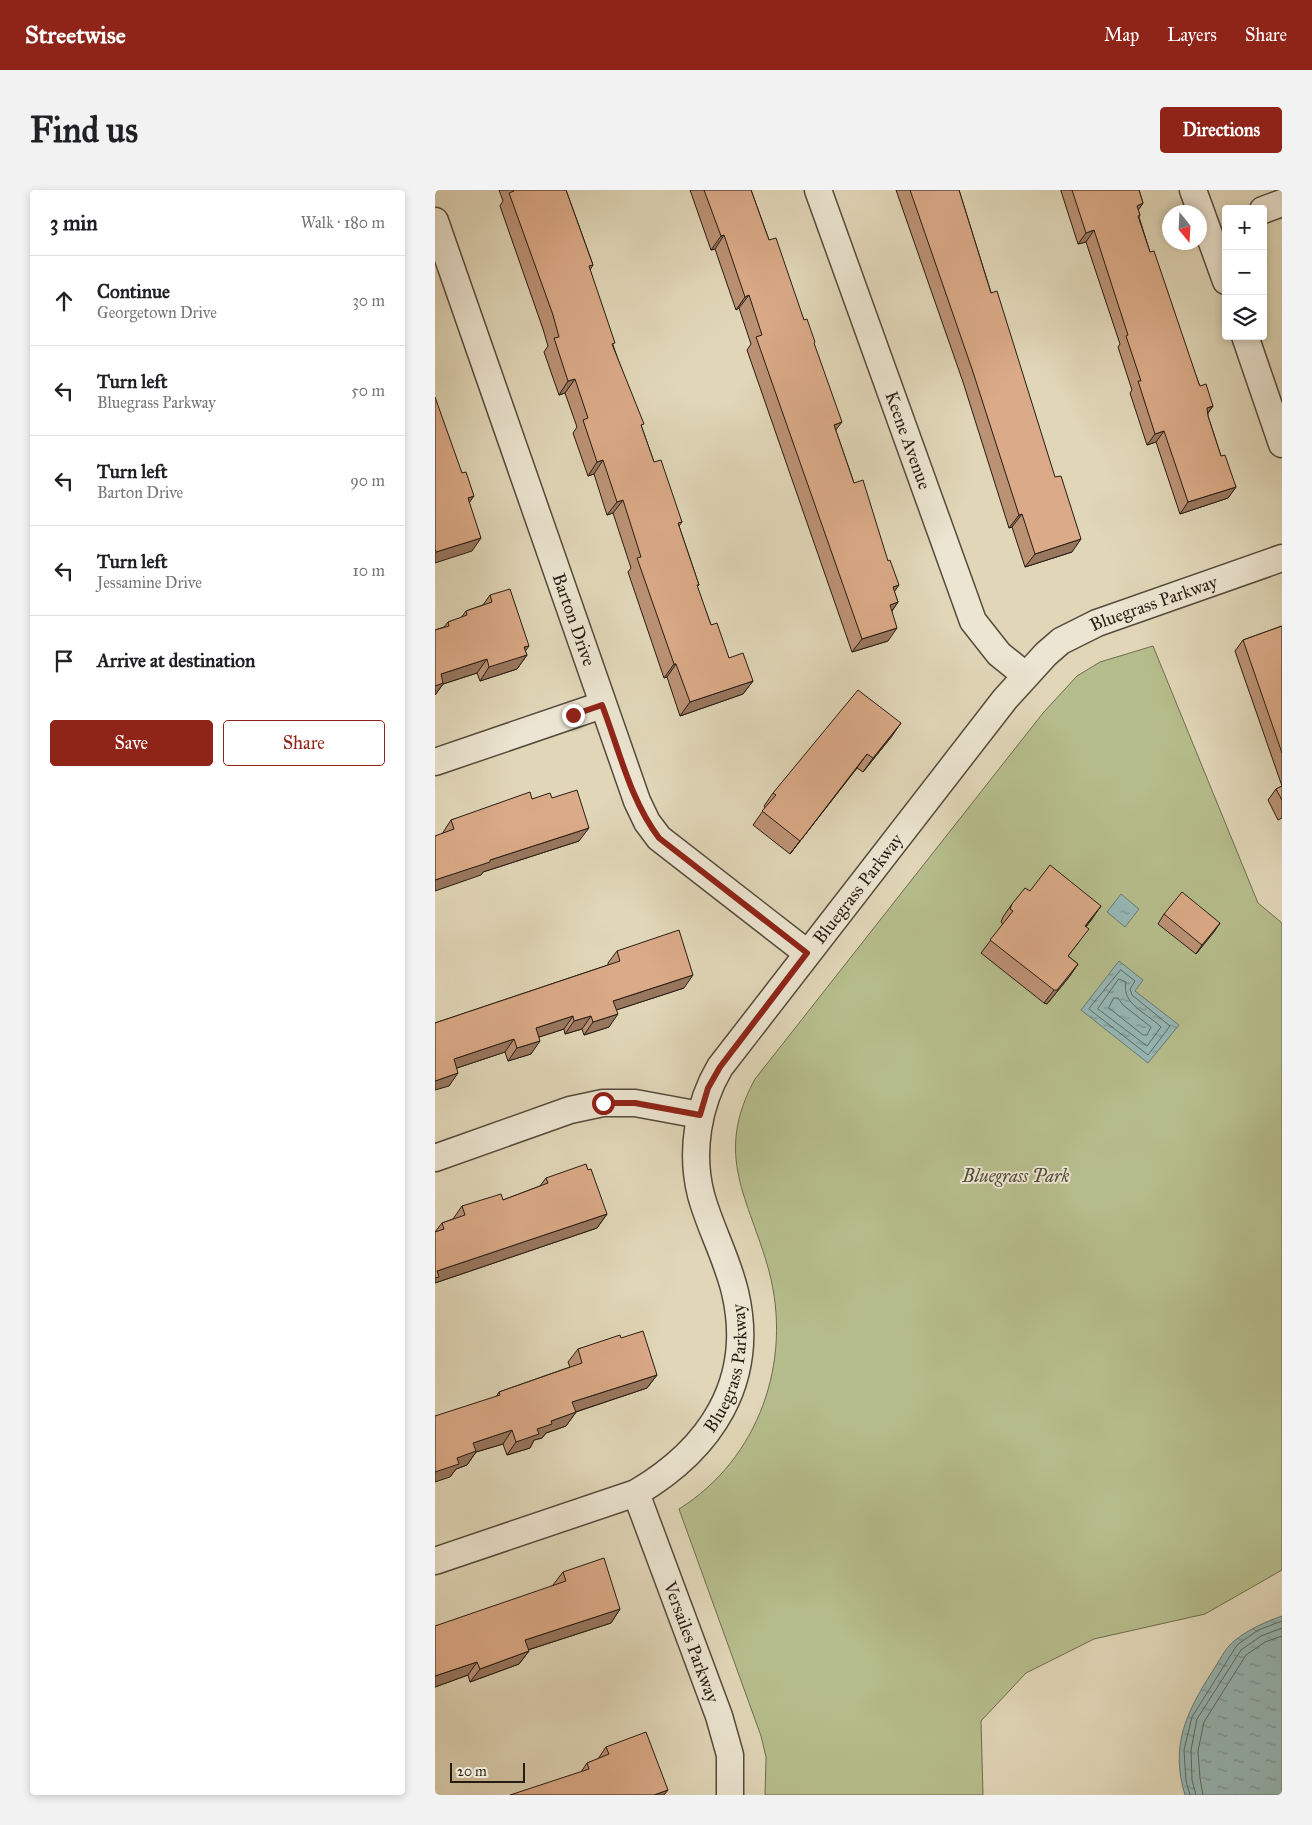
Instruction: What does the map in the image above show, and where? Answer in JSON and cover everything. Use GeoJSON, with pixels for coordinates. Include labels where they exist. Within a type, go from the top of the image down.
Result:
{"type":"FeatureCollection","features":[{"type":"Feature","properties":{"kind":"street","name":"Keene Avenue"},"geometry":{"type":"LineString","coordinates":[[819,190],[973,621],[999,654],[1025,675]]}},
{"type":"Feature","properties":{"kind":"street"},"geometry":{"type":"LineString","coordinates":[[1193,190],[1217,227],[1222,257]]}},
{"type":"Feature","properties":{"kind":"street"},"geometry":{"type":"LineString","coordinates":[[1267,209],[1282,203]]}},
{"type":"Feature","properties":{"kind":"street","name":"Barton Drive"},"geometry":{"type":"LineString","coordinates":[[435,221],[602,705],[637,801],[647,822],[659,838],[807,953]]}},
{"type":"Feature","properties":{"kind":"street"},"geometry":{"type":"LineString","coordinates":[[1246,340],[1282,444]]}},
{"type":"Feature","properties":{"kind":"street","name":"Bluegrass Parkway"},"geometry":{"type":"LineString","coordinates":[[435,1561],[636,1493],[663,1477],[688,1455],[709,1431],[723,1410],[735,1374],[739,1348],[739,1322],[735,1291],[701,1193],[697,1160],[700,1115],[708,1088],[720,1067],[1025,675],[1061,642],[1097,623],[1282,558]]}},
{"type":"Feature","properties":{"kind":"street"},"geometry":{"type":"LineString","coordinates":[[435,762],[602,705]]}},
{"type":"Feature","properties":{"kind":"street"},"geometry":{"type":"LineString","coordinates":[[435,1158],[570,1110],[603,1103],[635,1103],[700,1115]]}},
{"type":"Feature","properties":{"kind":"street","name":"Versailes Parkway"},"geometry":{"type":"LineString","coordinates":[[636,1493],[719,1716],[730,1755],[730,1795]]}},
{"type":"Feature","properties":{"kind":"green space","name":"Bluegrass Park"},"geometry":{"type":"Polygon","coordinates":[[[1153,646],[1258,903],[1282,923],[1282,1570],[1205,1614],[1094,1639],[1026,1673],[981,1721],[983,1795],[765,1795],[766,1757],[761,1736],[679,1509],[707,1488],[730,1463],[749,1435],[763,1405],[772,1373],[776,1339],[775,1305],[769,1271],[745,1198],[736,1154],[737,1131],[743,1106],[755,1079],[1043,713],[1077,676],[1100,662],[1153,646]]]}},
{"type":"Feature","properties":{"kind":"water"},"geometry":{"type":"Polygon","coordinates":[[[1121,894],[1139,909],[1125,927],[1107,912],[1121,894]]]}},
{"type":"Feature","properties":{"kind":"water"},"geometry":{"type":"Polygon","coordinates":[[[1119,961],[1143,980],[1135,991],[1179,1025],[1148,1063],[1081,1010],[1119,961]]]}},
{"type":"Feature","properties":{"kind":"water"},"geometry":{"type":"Polygon","coordinates":[[[1282,1616],[1282,1795],[1185,1795],[1179,1761],[1180,1745],[1188,1716],[1203,1687],[1222,1655],[1231,1644],[1251,1629],[1282,1616]]]}},
{"type":"Feature","properties":{"kind":"building"},"geometry":{"type":"Polygon","coordinates":[[[513,190],[566,190],[593,265],[589,266],[615,343],[612,344],[644,424],[641,425],[654,462],[661,460],[682,522],[678,523],[711,625],[717,623],[729,658],[743,653],[753,681],[690,702],[676,664],[674,664],[637,558],[641,557],[623,500],[617,502],[603,460],[597,462],[583,420],[588,418],[575,379],[568,381],[554,338],[559,337],[553,315],[509,193],[513,190]]]}},
{"type":"Feature","properties":{"kind":"building"},"geometry":{"type":"Polygon","coordinates":[[[704,190],[751,190],[769,240],[776,238],[804,320],[807,319],[842,422],[834,425],[854,483],[863,480],[888,561],[890,560],[899,585],[893,587],[898,602],[890,605],[897,628],[862,639],[756,337],[762,335],[749,295],[745,297],[724,235],[721,236],[704,190]]]}},
{"type":"Feature","properties":{"kind":"building"},"geometry":{"type":"Polygon","coordinates":[[[910,190],[959,190],[991,293],[997,291],[1055,477],[1061,476],[1081,539],[1035,554],[1022,514],[1019,515],[972,369],[910,190]]]}},
{"type":"Feature","properties":{"kind":"building"},"geometry":{"type":"Polygon","coordinates":[[[1072,190],[1139,190],[1143,203],[1137,206],[1140,215],[1138,216],[1150,252],[1154,251],[1199,384],[1200,386],[1206,384],[1213,406],[1207,408],[1208,416],[1221,456],[1225,455],[1236,487],[1188,502],[1164,431],[1155,434],[1138,381],[1141,381],[1126,336],[1128,335],[1094,230],[1086,233],[1072,190]]]}},
{"type":"Feature","properties":{"kind":"building"},"geometry":{"type":"Polygon","coordinates":[[[435,397],[462,473],[466,472],[474,496],[468,498],[481,538],[436,552],[435,549],[435,397]]]}},
{"type":"Feature","properties":{"kind":"building"},"geometry":{"type":"Polygon","coordinates":[[[510,589],[529,646],[524,647],[527,655],[489,667],[487,659],[441,674],[443,683],[435,686],[435,630],[449,626],[448,622],[467,615],[466,611],[492,602],[490,595],[510,589]]]}},
{"type":"Feature","properties":{"kind":"building"},"geometry":{"type":"Polygon","coordinates":[[[1282,626],[1282,753],[1243,640],[1282,626]]]}},
{"type":"Feature","properties":{"kind":"building"},"geometry":{"type":"Polygon","coordinates":[[[858,690],[901,723],[873,758],[867,754],[800,841],[762,811],[776,795],[773,793],[858,690]]]}},
{"type":"Feature","properties":{"kind":"building"},"geometry":{"type":"Polygon","coordinates":[[[1282,786],[1282,800],[1276,789],[1282,786]]]}},
{"type":"Feature","properties":{"kind":"building"},"geometry":{"type":"Polygon","coordinates":[[[577,790],[589,828],[435,880],[435,836],[454,829],[451,820],[530,792],[532,799],[550,793],[552,798],[577,790]]]}},
{"type":"Feature","properties":{"kind":"building"},"geometry":{"type":"Polygon","coordinates":[[[1050,865],[1101,906],[1085,926],[1089,929],[1068,956],[1078,964],[1057,990],[1054,990],[990,940],[1013,911],[1010,909],[1012,904],[1025,888],[1030,891],[1050,865]]]}},
{"type":"Feature","properties":{"kind":"building"},"geometry":{"type":"Polygon","coordinates":[[[1182,892],[1220,923],[1202,945],[1164,914],[1182,892]]]}},
{"type":"Feature","properties":{"kind":"building"},"geometry":{"type":"Polygon","coordinates":[[[679,930],[693,975],[613,1001],[618,1014],[593,1022],[591,1016],[574,1021],[573,1016],[536,1028],[540,1041],[517,1048],[514,1039],[454,1059],[458,1073],[435,1081],[435,1023],[620,961],[617,951],[679,930]]]}},
{"type":"Feature","properties":{"kind":"building"},"geometry":{"type":"Polygon","coordinates":[[[586,1164],[588,1170],[591,1169],[607,1214],[437,1271],[439,1277],[435,1278],[435,1232],[444,1229],[442,1223],[465,1215],[462,1206],[501,1194],[503,1200],[548,1183],[546,1178],[586,1164]]]}},
{"type":"Feature","properties":{"kind":"building"},"geometry":{"type":"Polygon","coordinates":[[[643,1331],[657,1375],[572,1402],[576,1412],[551,1421],[552,1424],[537,1429],[539,1434],[516,1442],[512,1430],[473,1443],[476,1451],[457,1458],[459,1464],[435,1472],[435,1416],[500,1395],[499,1392],[582,1363],[578,1349],[620,1335],[621,1338],[643,1331]]]}},
{"type":"Feature","properties":{"kind":"building"},"geometry":{"type":"Polygon","coordinates":[[[604,1558],[620,1609],[525,1640],[529,1651],[480,1669],[477,1662],[435,1676],[435,1626],[566,1581],[563,1572],[604,1558]]]}},
{"type":"Feature","properties":{"kind":"building"},"geometry":{"type":"Polygon","coordinates":[[[646,1732],[668,1790],[654,1795],[510,1795],[589,1769],[587,1763],[609,1754],[606,1747],[646,1732]]]}},
{"type":"Feature","properties":{"kind":"route"},"geometry":{"type":"LineString","coordinates":[[573,715],[602,705],[637,801],[647,822],[659,838],[807,953],[720,1067],[708,1088],[700,1115],[635,1103],[603,1103]]}}]}
